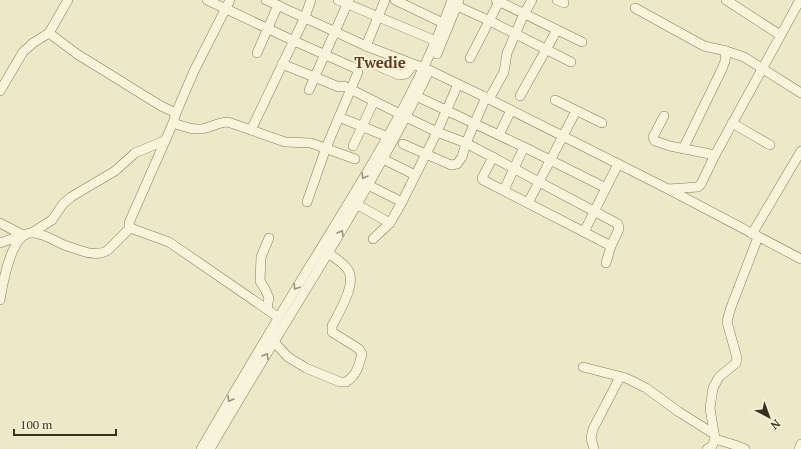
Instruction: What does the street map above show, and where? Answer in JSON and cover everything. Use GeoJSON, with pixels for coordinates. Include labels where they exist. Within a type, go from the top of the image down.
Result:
{"type":"FeatureCollection","features":[{"type":"Feature","properties":{"kind":"street"},"geometry":{"type":"LineString","coordinates":[[0,91],[4,77],[23,52],[33,43],[49,33],[68,0]]}},
{"type":"Feature","properties":{"kind":"street"},"geometry":{"type":"LineString","coordinates":[[207,0],[357,69],[358,72],[326,148],[307,202]]}},
{"type":"Feature","properties":{"kind":"street"},"geometry":{"type":"LineString","coordinates":[[130,228],[129,223],[164,141],[174,123],[176,113],[194,71],[230,0]]}},
{"type":"Feature","properties":{"kind":"street"},"geometry":{"type":"LineString","coordinates":[[266,0],[366,46],[426,69],[487,98],[668,189],[801,259]]}},
{"type":"Feature","properties":{"kind":"street"},"geometry":{"type":"LineString","coordinates":[[251,130],[292,40],[305,17],[311,0]]}},
{"type":"Feature","properties":{"kind":"street"},"geometry":{"type":"LineString","coordinates":[[338,0],[349,2],[436,41]]}},
{"type":"Feature","properties":{"kind":"street"},"geometry":{"type":"LineString","coordinates":[[366,46],[385,0]]}},
{"type":"Feature","properties":{"kind":"street"},"geometry":{"type":"LineString","coordinates":[[395,0],[443,23]]}},
{"type":"Feature","properties":{"kind":"street"},"geometry":{"type":"LineString","coordinates":[[470,58],[490,21],[498,0],[582,42]]}},
{"type":"Feature","properties":{"kind":"street"},"geometry":{"type":"LineString","coordinates":[[403,144],[451,165],[457,164],[462,157],[466,143],[487,98],[504,72],[507,53],[524,14],[532,0]]}},
{"type":"Feature","properties":{"kind":"street"},"geometry":{"type":"LineString","coordinates":[[726,0],[780,35]]}},
{"type":"Feature","properties":{"kind":"street"},"geometry":{"type":"LineString","coordinates":[[668,189],[698,187],[701,184],[732,123],[800,0]]}},
{"type":"Feature","properties":{"kind":"street"},"geometry":{"type":"LineString","coordinates":[[309,90],[349,2]]}},
{"type":"Feature","properties":{"kind":"street"},"geometry":{"type":"LineString","coordinates":[[201,449],[278,317],[388,137],[416,96],[443,23],[453,2]]}},
{"type":"Feature","properties":{"kind":"street"},"geometry":{"type":"LineString","coordinates":[[453,2],[570,62]]}},
{"type":"Feature","properties":{"kind":"street"},"geometry":{"type":"LineString","coordinates":[[210,449],[358,205],[383,159],[426,69],[453,2]]}},
{"type":"Feature","properties":{"kind":"street"},"geometry":{"type":"LineString","coordinates":[[257,53],[278,5]]}},
{"type":"Feature","properties":{"kind":"street"},"geometry":{"type":"LineString","coordinates":[[635,8],[704,46],[744,57],[801,93]]}},
{"type":"Feature","properties":{"kind":"street"},"geometry":{"type":"LineString","coordinates":[[520,96],[557,30]]}},
{"type":"Feature","properties":{"kind":"street"},"geometry":{"type":"LineString","coordinates":[[49,33],[77,54],[161,106],[176,113]]}},
{"type":"Feature","properties":{"kind":"street"},"geometry":{"type":"LineString","coordinates":[[683,148],[722,69],[726,51]]}},
{"type":"Feature","properties":{"kind":"street"},"geometry":{"type":"LineString","coordinates":[[371,63],[399,75],[406,74],[413,65]]}},
{"type":"Feature","properties":{"kind":"street"},"geometry":{"type":"LineString","coordinates":[[282,64],[339,87],[344,86],[351,89],[437,132],[466,143],[540,181],[618,224],[619,226],[606,263]]}},
{"type":"Feature","properties":{"kind":"street"},"geometry":{"type":"LineString","coordinates":[[373,239],[390,223],[402,202],[437,132],[458,84]]}},
{"type":"Feature","properties":{"kind":"street"},"geometry":{"type":"LineString","coordinates":[[416,96],[500,135],[606,188]]}},
{"type":"Feature","properties":{"kind":"street"},"geometry":{"type":"LineString","coordinates":[[555,100],[602,123]]}},
{"type":"Feature","properties":{"kind":"street"},"geometry":{"type":"LineString","coordinates":[[353,146],[374,101]]}},
{"type":"Feature","properties":{"kind":"street"},"geometry":{"type":"LineString","coordinates":[[500,135],[511,110]]}},
{"type":"Feature","properties":{"kind":"street"},"geometry":{"type":"LineString","coordinates":[[528,203],[576,111]]}},
{"type":"Feature","properties":{"kind":"street"},"geometry":{"type":"LineString","coordinates":[[664,116],[653,136],[655,141],[670,146],[715,155]]}},
{"type":"Feature","properties":{"kind":"street"},"geometry":{"type":"LineString","coordinates":[[339,117],[388,137]]}},
{"type":"Feature","properties":{"kind":"street"},"geometry":{"type":"LineString","coordinates":[[174,123],[194,130],[222,122],[228,122],[285,142],[306,142],[355,159]]}},
{"type":"Feature","properties":{"kind":"street"},"geometry":{"type":"LineString","coordinates":[[732,123],[770,145]]}},
{"type":"Feature","properties":{"kind":"street"},"geometry":{"type":"LineString","coordinates":[[0,243],[32,232],[52,220],[62,204],[71,197],[115,171],[135,153],[164,141]]}},
{"type":"Feature","properties":{"kind":"street"},"geometry":{"type":"LineString","coordinates":[[504,190],[524,147]]}},
{"type":"Feature","properties":{"kind":"street"},"geometry":{"type":"LineString","coordinates":[[711,443],[710,408],[713,388],[719,377],[736,363],[737,358],[727,322],[730,310],[755,236],[801,151]]}},
{"type":"Feature","properties":{"kind":"street"},"geometry":{"type":"LineString","coordinates":[[493,157],[482,178],[483,180],[611,246]]}},
{"type":"Feature","properties":{"kind":"street"},"geometry":{"type":"LineString","coordinates":[[383,159],[415,175]]}},
{"type":"Feature","properties":{"kind":"street"},"geometry":{"type":"LineString","coordinates":[[584,232],[618,164]]}},
{"type":"Feature","properties":{"kind":"street"},"geometry":{"type":"LineString","coordinates":[[368,186],[402,202]]}},
{"type":"Feature","properties":{"kind":"street"},"geometry":{"type":"LineString","coordinates":[[358,205],[390,223]]}},
{"type":"Feature","properties":{"kind":"street"},"geometry":{"type":"LineString","coordinates":[[0,222],[23,235]]}},
{"type":"Feature","properties":{"kind":"street"},"geometry":{"type":"LineString","coordinates":[[130,228],[169,242],[278,317]]}},
{"type":"Feature","properties":{"kind":"street"},"geometry":{"type":"LineString","coordinates":[[32,232],[86,252],[99,253],[108,250],[130,228]]}},
{"type":"Feature","properties":{"kind":"street"},"geometry":{"type":"LineString","coordinates":[[0,300],[9,261],[18,240],[23,235]]}},
{"type":"Feature","properties":{"kind":"street"},"geometry":{"type":"LineString","coordinates":[[267,308],[269,298],[260,281],[261,257],[269,238]]}},
{"type":"Feature","properties":{"kind":"street"},"geometry":{"type":"LineString","coordinates":[[274,342],[288,357],[306,368],[340,382],[346,382],[352,378],[358,368],[362,354],[359,349],[332,332],[332,326],[347,295],[350,276],[348,269],[328,254]]}},
{"type":"Feature","properties":{"kind":"street"},"geometry":{"type":"LineString","coordinates":[[583,367],[620,376],[646,388],[679,412],[711,443],[735,445],[745,449]]}},
{"type":"Feature","properties":{"kind":"street"},"geometry":{"type":"LineString","coordinates":[[594,449],[591,438],[592,429],[620,376]]}},
{"type":"Feature","properties":{"kind":"street"},"geometry":{"type":"LineString","coordinates":[[799,449],[801,444]]}},
{"type":"Feature","properties":{"kind":"district","name":"Twedie"},"geometry":{"type":"Point","coordinates":[380,62]}}]}
